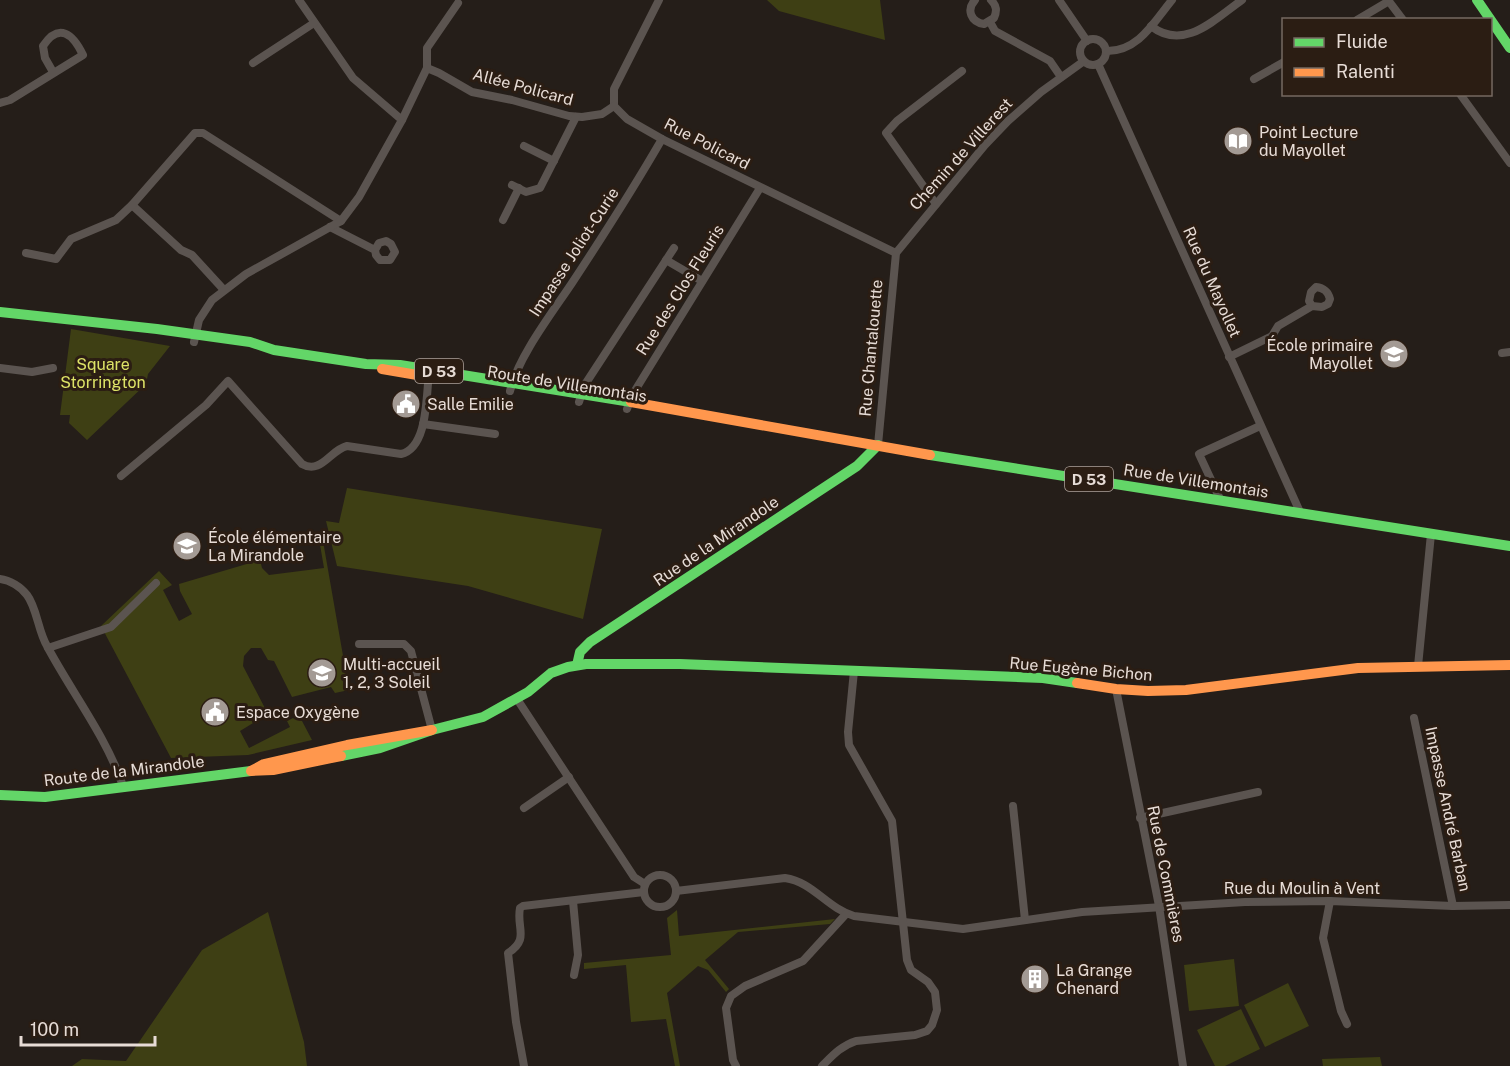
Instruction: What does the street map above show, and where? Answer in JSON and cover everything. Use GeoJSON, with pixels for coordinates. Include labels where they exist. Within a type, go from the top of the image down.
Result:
{"type":"FeatureCollection","features":[{"type":"Feature","properties":{"kind":"street"},"geometry":{"type":"LineString","coordinates":[[299,0],[353,78],[402,120]]}},
{"type":"Feature","properties":{"kind":"street"},"geometry":{"type":"LineString","coordinates":[[614,106],[614,89],[659,0]]}},
{"type":"Feature","properties":{"kind":"street"},"geometry":{"type":"LineString","coordinates":[[975,0],[970,9],[974,20],[984,24],[990,22],[996,12],[995,4],[991,0]]}},
{"type":"Feature","properties":{"kind":"street"},"geometry":{"type":"LineString","coordinates":[[1059,0],[1086,41]]}},
{"type":"Feature","properties":{"kind":"street"},"geometry":{"type":"LineString","coordinates":[[1106,51],[1117,51],[1130,47],[1172,0]]}},
{"type":"Feature","properties":{"kind":"street"},"geometry":{"type":"LineString","coordinates":[[1151,26],[1161,34],[1180,37],[1202,29],[1242,0]]}},
{"type":"Feature","properties":{"kind":"street"},"geometry":{"type":"LineString","coordinates":[[1477,0],[1489,18]]}},
{"type":"Feature","properties":{"kind":"street"},"geometry":{"type":"LineString","coordinates":[[1360,18],[1389,1],[1402,18]]}},
{"type":"Feature","properties":{"kind":"street"},"geometry":{"type":"LineString","coordinates":[[195,338],[200,320],[212,300],[224,290],[246,274],[341,221],[359,197],[402,120],[427,68],[427,48],[458,3]]}},
{"type":"Feature","properties":{"kind":"street"},"geometry":{"type":"LineString","coordinates":[[990,22],[995,31],[1050,61],[1061,77]]}},
{"type":"Feature","properties":{"kind":"street"},"geometry":{"type":"LineString","coordinates":[[1492,22],[1510,48]]}},
{"type":"Feature","properties":{"kind":"street"},"geometry":{"type":"LineString","coordinates":[[254,63],[314,23]]}},
{"type":"Feature","properties":{"kind":"street"},"geometry":{"type":"LineString","coordinates":[[0,103],[83,55],[70,35],[60,33],[50,37],[43,46],[45,58],[53,72]]}},
{"type":"Feature","properties":{"kind":"street"},"geometry":{"type":"LineString","coordinates":[[1086,41],[1101,42],[1106,51],[1103,61],[1098,64],[1084,61],[1081,49],[1086,41]]}},
{"type":"Feature","properties":{"kind":"street","name":"Chemin de Villerest"},"geometry":{"type":"LineString","coordinates":[[896,253],[1008,121],[1033,98],[1084,61]]}},
{"type":"Feature","properties":{"kind":"street"},"geometry":{"type":"LineString","coordinates":[[1254,79],[1282,63]]}},
{"type":"Feature","properties":{"kind":"street","name":"Rue du Mayollet"},"geometry":{"type":"LineString","coordinates":[[1098,64],[1300,512]]}},
{"type":"Feature","properties":{"kind":"street","name":"Allée Policard"},"geometry":{"type":"LineString","coordinates":[[427,68],[472,92],[576,117],[602,114],[614,106]]}},
{"type":"Feature","properties":{"kind":"street"},"geometry":{"type":"LineString","coordinates":[[936,204],[886,133],[897,121],[962,71]]}},
{"type":"Feature","properties":{"kind":"street"},"geometry":{"type":"LineString","coordinates":[[1461,96],[1510,163]]}},
{"type":"Feature","properties":{"kind":"street","name":"Rue Policard"},"geometry":{"type":"LineString","coordinates":[[614,106],[627,119],[662,139],[896,253]]}},
{"type":"Feature","properties":{"kind":"street"},"geometry":{"type":"LineString","coordinates":[[503,220],[516,187],[526,192],[540,188],[576,117]]}},
{"type":"Feature","properties":{"kind":"street"},"geometry":{"type":"LineString","coordinates":[[26,253],[56,259],[70,239],[116,220],[195,134],[203,133],[341,221]]}},
{"type":"Feature","properties":{"kind":"street","name":"Impasse Joliot-Curie"},"geometry":{"type":"LineString","coordinates":[[511,387],[540,331],[624,205],[662,139]]}},
{"type":"Feature","properties":{"kind":"street"},"geometry":{"type":"LineString","coordinates":[[524,146],[554,160]]}},
{"type":"Feature","properties":{"kind":"street","name":"Rue des Clos Fleuris"},"geometry":{"type":"LineString","coordinates":[[628,405],[760,188]]}},
{"type":"Feature","properties":{"kind":"street"},"geometry":{"type":"LineString","coordinates":[[132,205],[181,250],[192,255],[224,290]]}},
{"type":"Feature","properties":{"kind":"street"},"geometry":{"type":"LineString","coordinates":[[330,227],[375,250]]}},
{"type":"Feature","properties":{"kind":"street"},"geometry":{"type":"LineString","coordinates":[[580,398],[596,367],[674,248]]}},
{"type":"Feature","properties":{"kind":"street","name":"Rue Chantalouette"},"geometry":{"type":"LineString","coordinates":[[878,445],[896,253]]}},
{"type":"Feature","properties":{"kind":"street"},"geometry":{"type":"LineString","coordinates":[[666,260],[702,281]]}},
{"type":"Feature","properties":{"kind":"street","name":"Route de Villemontais"},"geometry":{"type":"LineString","coordinates":[[0,306],[39,315]]}},
{"type":"Feature","properties":{"kind":"street"},"geometry":{"type":"LineString","coordinates":[[1229,357],[1272,336],[1278,326],[1312,306]]}},
{"type":"Feature","properties":{"kind":"street","name":"Route de Villemontais"},"geometry":{"type":"LineString","coordinates":[[0,312],[137,328],[157,336],[250,342],[274,350],[366,364],[392,372],[429,373],[580,398],[704,414],[878,445]]}},
{"type":"Feature","properties":{"kind":"street"},"geometry":{"type":"LineString","coordinates":[[0,368],[32,372],[53,368]]}},
{"type":"Feature","properties":{"kind":"street"},"geometry":{"type":"LineString","coordinates":[[122,476],[206,405],[228,381],[302,464],[310,468],[321,464],[340,448],[347,446],[407,453],[417,443],[423,423],[429,373]]}},
{"type":"Feature","properties":{"kind":"street"},"geometry":{"type":"LineString","coordinates":[[423,423],[495,434]]}},
{"type":"Feature","properties":{"kind":"street"},"geometry":{"type":"LineString","coordinates":[[1220,499],[1199,454],[1260,426]]}},
{"type":"Feature","properties":{"kind":"street","name":"Rue de Villemontais"},"geometry":{"type":"LineString","coordinates":[[878,445],[1510,546]]}},
{"type":"Feature","properties":{"kind":"street","name":"Rue de la Mirandole"},"geometry":{"type":"LineString","coordinates":[[577,665],[580,652],[590,642],[857,466],[878,445]]}},
{"type":"Feature","properties":{"kind":"street"},"geometry":{"type":"LineString","coordinates":[[1418,666],[1431,534]]}},
{"type":"Feature","properties":{"kind":"street"},"geometry":{"type":"LineString","coordinates":[[0,579],[17,586],[30,600],[48,648],[114,760],[123,786]]}},
{"type":"Feature","properties":{"kind":"street"},"geometry":{"type":"LineString","coordinates":[[48,648],[111,627],[156,583]]}},
{"type":"Feature","properties":{"kind":"street"},"geometry":{"type":"LineString","coordinates":[[359,644],[404,644],[411,651],[432,730]]}},
{"type":"Feature","properties":{"kind":"street","name":"Rue Eugène Bichon"},"geometry":{"type":"LineString","coordinates":[[517,699],[551,673],[577,665],[680,664],[1043,678],[1116,689],[1148,691],[1186,690],[1359,668],[1510,665]]}},
{"type":"Feature","properties":{"kind":"street"},"geometry":{"type":"LineString","coordinates":[[822,1066],[837,1050],[856,1041],[927,1031],[935,1020],[937,1010],[935,992],[928,982],[911,970],[907,960],[892,821],[849,745],[848,732],[854,671]]}},
{"type":"Feature","properties":{"kind":"street","name":"Rue de Commières"},"geometry":{"type":"LineString","coordinates":[[1116,689],[1159,906],[1183,1066]]}},
{"type":"Feature","properties":{"kind":"street"},"geometry":{"type":"LineString","coordinates":[[517,699],[634,877],[644,888],[648,902],[658,907],[668,904],[676,891],[672,881],[663,875],[653,876],[644,888],[520,908],[521,939],[517,947],[508,953],[524,1066]]}},
{"type":"Feature","properties":{"kind":"street","name":"Route de la Mirandole"},"geometry":{"type":"LineString","coordinates":[[0,795],[45,796],[251,771],[264,764],[324,755],[483,717],[517,699]]}},
{"type":"Feature","properties":{"kind":"street","name":"Impasse André Barban"},"geometry":{"type":"LineString","coordinates":[[1414,718],[1452,906]]}},
{"type":"Feature","properties":{"kind":"street"},"geometry":{"type":"LineString","coordinates":[[524,808],[569,777]]}},
{"type":"Feature","properties":{"kind":"street"},"geometry":{"type":"LineString","coordinates":[[1140,818],[1258,792]]}},
{"type":"Feature","properties":{"kind":"street"},"geometry":{"type":"LineString","coordinates":[[1013,806],[1025,920]]}},
{"type":"Feature","properties":{"kind":"street"},"geometry":{"type":"LineString","coordinates":[[676,891],[785,878],[802,882],[846,914],[802,961],[745,986],[731,996],[726,1008],[733,1060],[736,1066]]}},
{"type":"Feature","properties":{"kind":"street"},"geometry":{"type":"LineString","coordinates":[[573,900],[579,955],[574,975]]}},
{"type":"Feature","properties":{"kind":"street"},"geometry":{"type":"LineString","coordinates":[[1330,901],[1323,938],[1341,1011],[1347,1024]]}},
{"type":"Feature","properties":{"kind":"street","name":"Rue du Moulin à Vent"},"geometry":{"type":"LineString","coordinates":[[846,914],[952,929],[1159,906],[1245,902],[1330,901],[1452,906],[1510,905]]}},
{"type":"Feature","properties":{"kind":"green space"},"geometry":{"type":"Polygon","coordinates":[[[767,0],[880,0],[885,40],[779,11],[767,0]]]}},
{"type":"Feature","properties":{"kind":"green space","name":"Square Storrington"},"geometry":{"type":"Polygon","coordinates":[[[71,329],[170,346],[148,374],[146,384],[87,440],[69,423],[70,415],[60,415],[71,329]]]}},
{"type":"Feature","properties":{"kind":"green space"},"geometry":{"type":"Polygon","coordinates":[[[347,488],[602,529],[583,619],[468,586],[337,566],[326,521],[339,523],[347,488]]]}},
{"type":"Feature","properties":{"kind":"green space"},"geometry":{"type":"Polygon","coordinates":[[[318,533],[323,541],[349,690],[335,693],[331,687],[292,697],[274,661],[268,660],[261,648],[251,648],[244,656],[243,666],[268,714],[240,731],[249,748],[290,727],[287,721],[293,718],[302,721],[312,740],[248,755],[171,758],[101,626],[159,571],[172,585],[163,590],[179,621],[192,614],[180,591],[179,584],[260,560],[262,568],[269,575],[324,568],[318,533]]]}},
{"type":"Feature","properties":{"kind":"green space"},"geometry":{"type":"Polygon","coordinates":[[[677,910],[679,936],[835,919],[830,924],[738,932],[705,960],[729,989],[726,992],[708,970],[698,966],[667,993],[680,1066],[675,1066],[666,1019],[631,1022],[626,965],[584,969],[584,963],[671,955],[667,918],[677,910]]]}},
{"type":"Feature","properties":{"kind":"green space"},"geometry":{"type":"Polygon","coordinates":[[[268,912],[304,1042],[307,1066],[72,1066],[82,1059],[126,1061],[202,950],[268,912]]]}},
{"type":"Feature","properties":{"kind":"green space"},"geometry":{"type":"Polygon","coordinates":[[[1234,959],[1239,1006],[1189,1011],[1184,965],[1234,959]]]}},
{"type":"Feature","properties":{"kind":"green space"},"geometry":{"type":"Polygon","coordinates":[[[1288,983],[1309,1026],[1265,1047],[1244,1005],[1288,983]]]}},
{"type":"Feature","properties":{"kind":"green space"},"geometry":{"type":"Polygon","coordinates":[[[1241,1009],[1260,1049],[1225,1066],[1215,1066],[1197,1030],[1241,1009]]]}},
{"type":"Feature","properties":{"kind":"green space"},"geometry":{"type":"Polygon","coordinates":[[[1380,1057],[1382,1066],[1323,1066],[1322,1059],[1380,1057]]]}},
{"type":"Feature","properties":{"kind":"traffic: fast"},"geometry":{"type":"LineString","coordinates":[[1477,0],[1489,18]]}},
{"type":"Feature","properties":{"kind":"traffic: fast"},"geometry":{"type":"LineString","coordinates":[[1492,22],[1510,48]]}},
{"type":"Feature","properties":{"kind":"traffic: fast"},"geometry":{"type":"LineString","coordinates":[[0,312],[157,329],[250,342],[274,350],[366,364],[400,365],[631,402]]}},
{"type":"Feature","properties":{"kind":"traffic: fast"},"geometry":{"type":"LineString","coordinates":[[577,665],[580,652],[590,642],[857,466],[878,445]]}},
{"type":"Feature","properties":{"kind":"traffic: fast"},"geometry":{"type":"LineString","coordinates":[[930,455],[1510,546]]}},
{"type":"Feature","properties":{"kind":"traffic: fast"},"geometry":{"type":"LineString","coordinates":[[341,756],[380,748],[432,730],[483,717],[528,692],[551,673],[586,664],[680,664],[1043,678],[1077,683]]}},
{"type":"Feature","properties":{"kind":"traffic: fast"},"geometry":{"type":"LineString","coordinates":[[0,795],[45,797],[251,771]]}},
{"type":"Feature","properties":{"kind":"traffic: slow"},"geometry":{"type":"LineString","coordinates":[[382,369],[429,377]]}},
{"type":"Feature","properties":{"kind":"traffic: slow"},"geometry":{"type":"LineString","coordinates":[[631,402],[930,455]]}},
{"type":"Feature","properties":{"kind":"traffic: slow"},"geometry":{"type":"LineString","coordinates":[[1077,683],[1116,689],[1186,690],[1358,668],[1510,665]]}},
{"type":"Feature","properties":{"kind":"traffic: slow"},"geometry":{"type":"LineString","coordinates":[[341,756],[273,770],[251,771],[264,764],[347,745],[432,730]]}},
{"type":"Feature","properties":{"kind":"place","name":"Point Lecture du Mayollet"},"geometry":{"type":"Point","coordinates":[1238,141]}},
{"type":"Feature","properties":{"kind":"place","name":"École primaire Mayollet"},"geometry":{"type":"Point","coordinates":[1394,354]}},
{"type":"Feature","properties":{"kind":"place","name":"Salle Emilie"},"geometry":{"type":"Point","coordinates":[406,404]}},
{"type":"Feature","properties":{"kind":"place","name":"École élémentaire La Mirandole"},"geometry":{"type":"Point","coordinates":[187,546]}},
{"type":"Feature","properties":{"kind":"place","name":"Multi-accueil 1, 2, 3 Soleil"},"geometry":{"type":"Point","coordinates":[322,673]}},
{"type":"Feature","properties":{"kind":"place","name":"Espace Oxygène"},"geometry":{"type":"Point","coordinates":[215,712]}},
{"type":"Feature","properties":{"kind":"place","name":"La Grange Chenard"},"geometry":{"type":"Point","coordinates":[1035,979]}}]}
